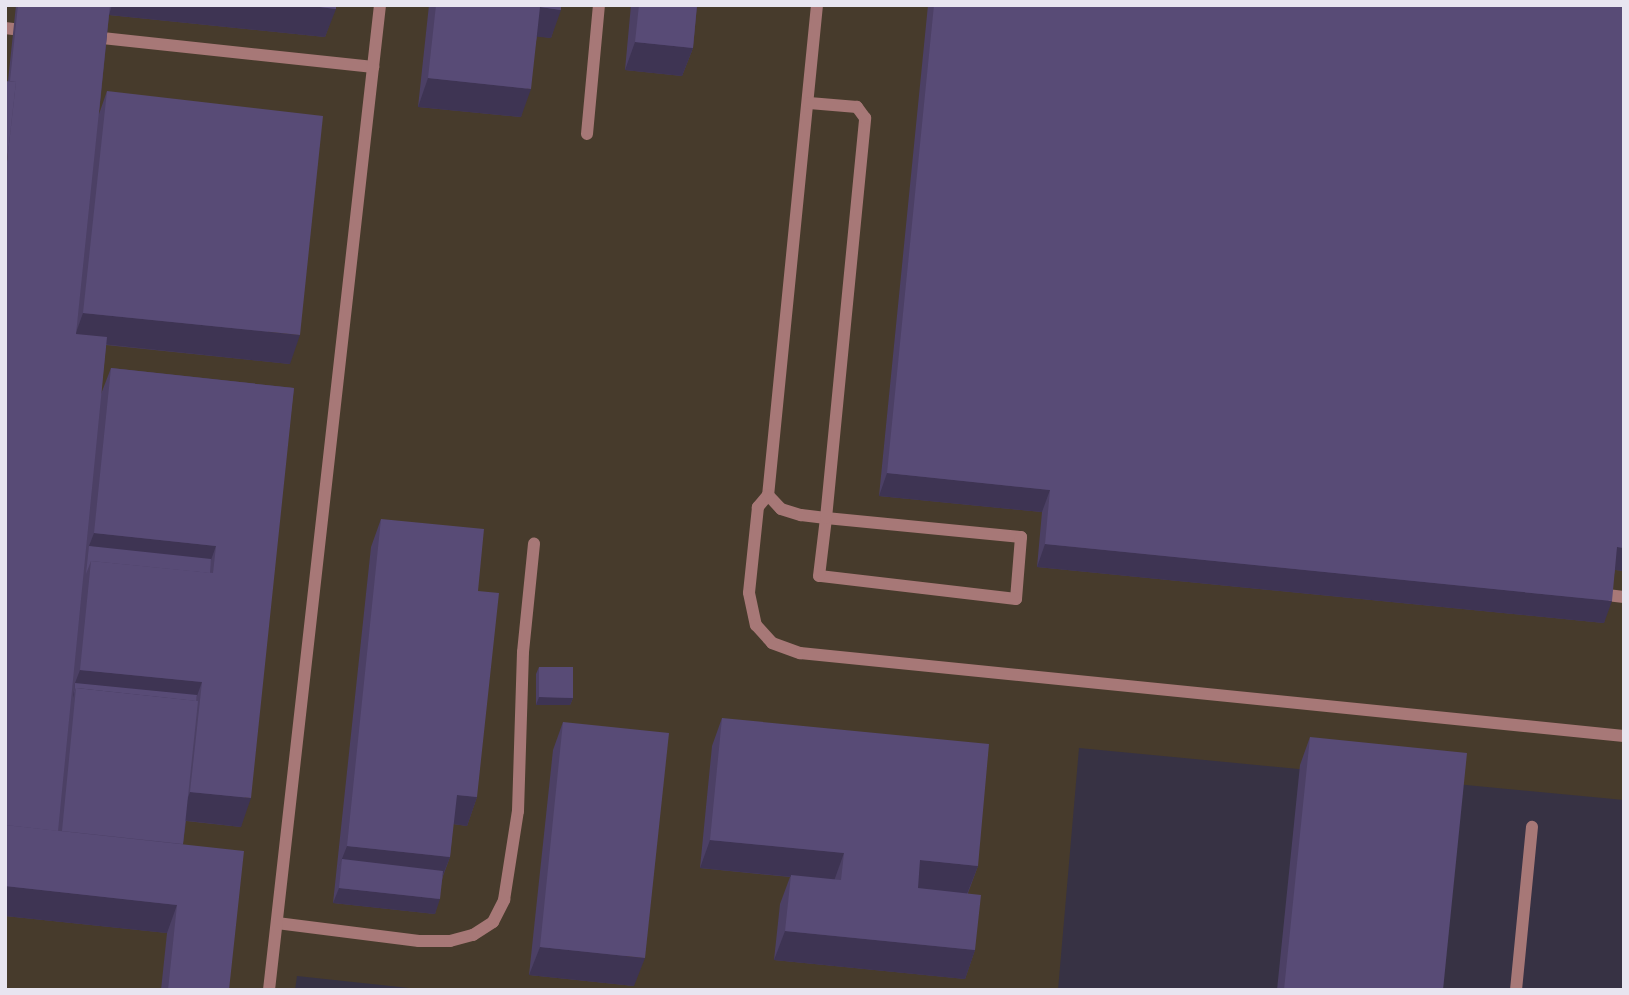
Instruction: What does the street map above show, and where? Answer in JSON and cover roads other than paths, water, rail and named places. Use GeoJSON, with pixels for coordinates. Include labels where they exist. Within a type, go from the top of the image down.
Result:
{"type":"FeatureCollection","features":[{"type":"Feature","properties":{"kind":"lane"},"geometry":{"type":"LineString","coordinates":[[269,990],[380,5]]}},
{"type":"Feature","properties":{"kind":"lane"},"geometry":{"type":"LineString","coordinates":[[587,134],[599,5]]}},
{"type":"Feature","properties":{"kind":"lane"},"geometry":{"type":"LineString","coordinates":[[817,5],[768,495],[758,507],[749,593],[756,625],[772,643],[800,653],[1624,736]]}},
{"type":"Feature","properties":{"kind":"lane"},"geometry":{"type":"LineString","coordinates":[[5,28],[46,32]]}},
{"type":"Feature","properties":{"kind":"lane"},"geometry":{"type":"LineString","coordinates":[[73,35],[373,67]]}},
{"type":"Feature","properties":{"kind":"lane"},"geometry":{"type":"LineString","coordinates":[[768,495],[781,509],[826,518],[1021,537],[1016,599],[819,576],[826,518],[865,118],[857,107],[808,103]]}},
{"type":"Feature","properties":{"kind":"lane"},"geometry":{"type":"LineString","coordinates":[[276,923],[419,941],[450,941],[473,935],[493,922],[504,900],[518,811],[523,652],[534,544]]}},
{"type":"Feature","properties":{"kind":"lane"},"geometry":{"type":"LineString","coordinates":[[1607,595],[1624,597]]}},
{"type":"Feature","properties":{"kind":"lane"},"geometry":{"type":"LineString","coordinates":[[1516,990],[1532,827]]}}]}
